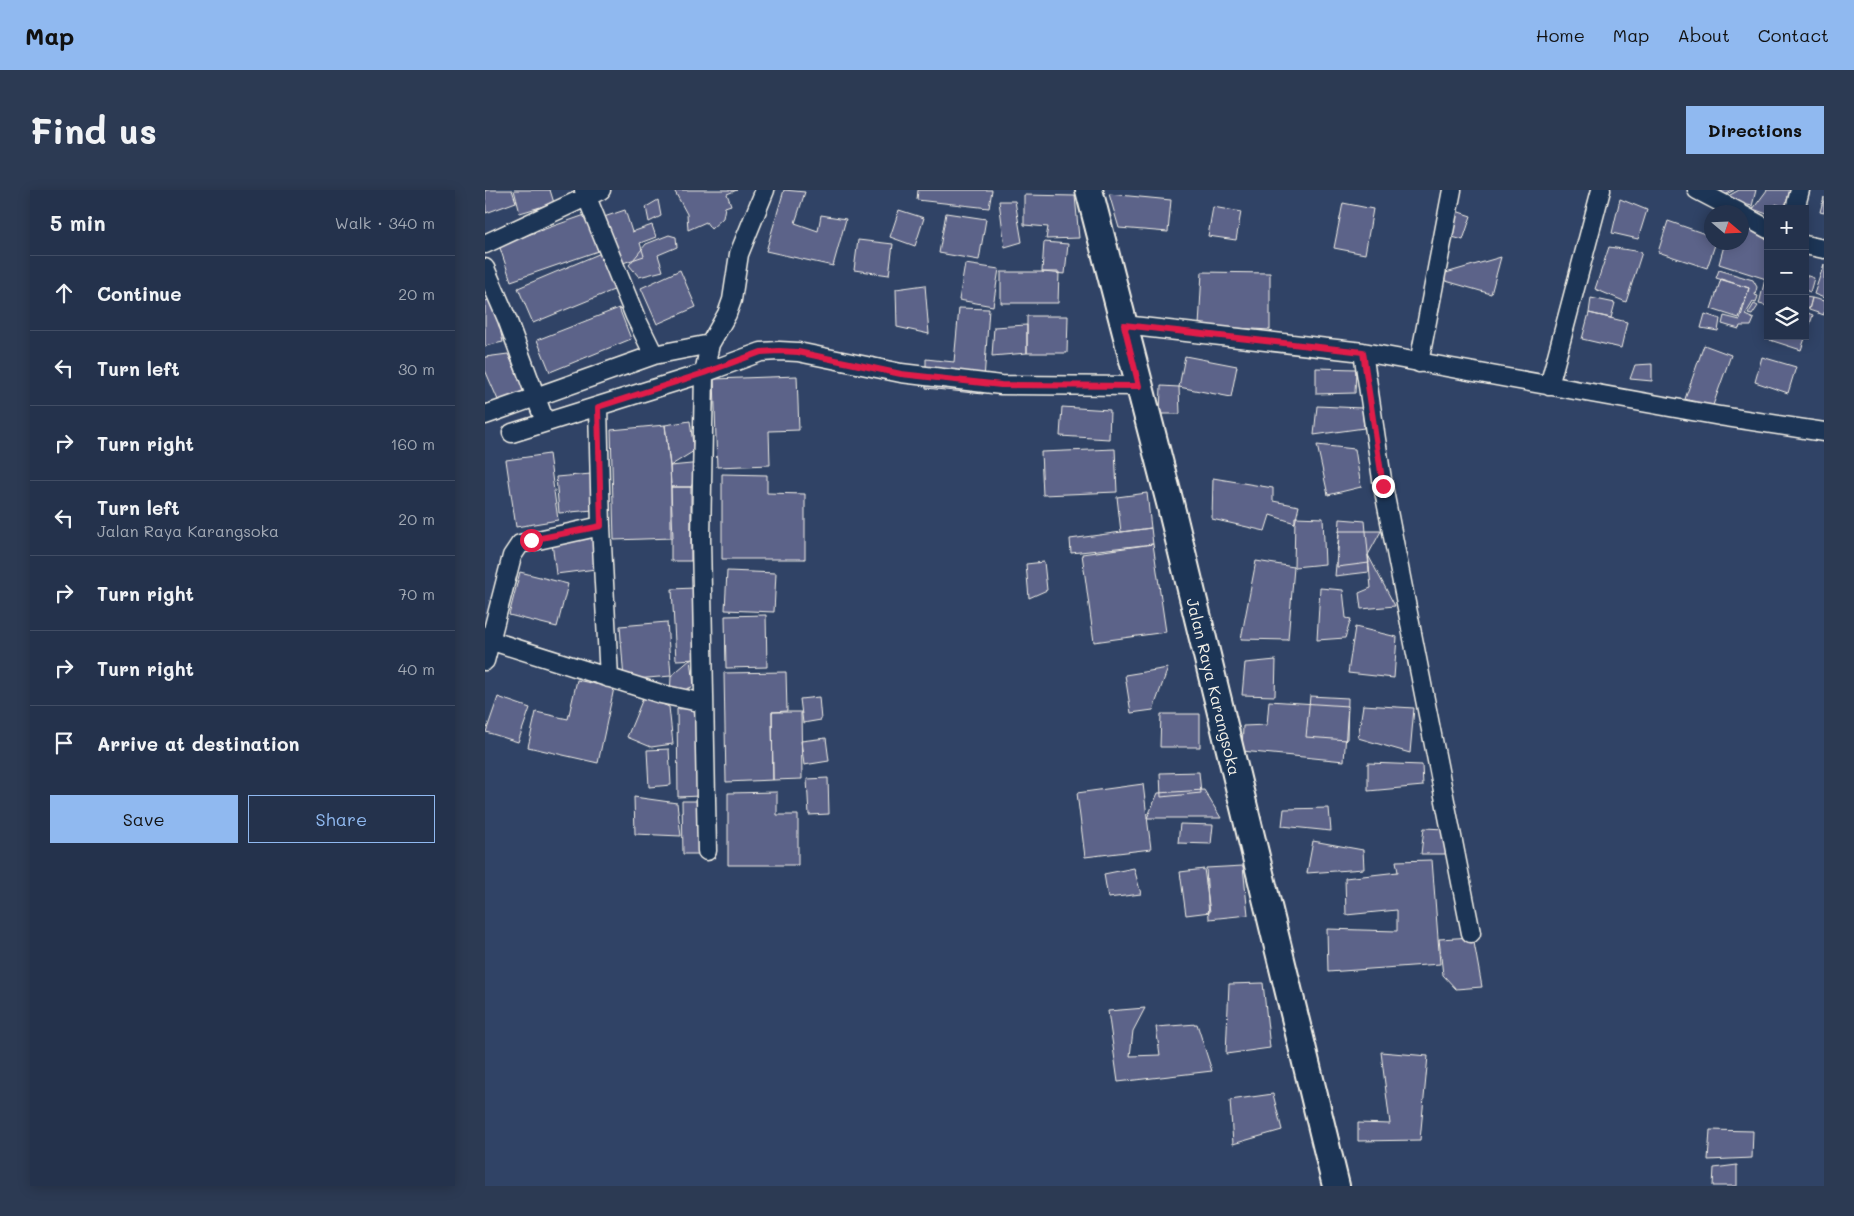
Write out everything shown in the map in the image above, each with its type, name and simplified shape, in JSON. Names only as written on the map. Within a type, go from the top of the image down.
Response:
[{"type":"main road","name":"Jalan Raya Karangsoka","points":[[1089,190],[1173,513],[1336,1186]]},
{"type":"street","points":[[707,851],[701,539],[704,373],[710,344],[727,314],[732,300],[739,254],[765,190]]},
{"type":"street","points":[[1419,363],[1452,190]]},
{"type":"street","points":[[1549,386],[1601,190]]},
{"type":"street","points":[[1697,190],[1725,205]]},
{"type":"street","points":[[1796,205],[1800,190]]},
{"type":"street","points":[[485,244],[590,192],[635,316],[654,355]]},
{"type":"street","points":[[1749,218],[1764,227]]},
{"type":"street","points":[[1809,246],[1824,249]]},
{"type":"street","points":[[485,268],[545,422]]},
{"type":"street","points":[[1124,325],[1363,352],[1549,386],[1824,432]]},
{"type":"street","points":[[485,415],[654,355],[710,344]]},
{"type":"street","points":[[512,433],[704,373],[761,352],[798,352],[901,374],[1001,385],[1139,386]]},
{"type":"street","points":[[1363,352],[1383,486],[1471,933]]},
{"type":"street","points":[[598,407],[601,526],[609,678]]},
{"type":"street","points":[[485,661],[512,556],[520,544],[601,526]]},
{"type":"street","points":[[489,640],[661,694],[704,704]]},
{"type":"building","points":[[485,190],[512,190],[516,202],[486,213]]},
{"type":"building","points":[[514,190],[550,190],[554,203],[520,213]]},
{"type":"building","points":[[674,190],[737,190],[727,194],[731,205],[725,207],[723,218],[711,229],[706,222],[688,230],[687,214]]},
{"type":"building","points":[[784,190],[805,192],[795,223],[818,231],[821,215],[846,219],[833,266],[766,251]]},
{"type":"building","points":[[918,190],[992,190],[989,208],[917,200]]},
{"type":"building","points":[[1722,190],[1734,190],[1720,198]]},
{"type":"building","points":[[1739,190],[1756,190],[1752,206],[1723,199]]},
{"type":"building","points":[[1767,190],[1790,190],[1786,205],[1764,205],[1764,213],[1753,209]]},
{"type":"building","points":[[1109,194],[1171,200],[1168,232],[1119,228]]},
{"type":"building","points":[[1024,195],[1075,196],[1079,238],[1046,239],[1048,227],[1024,225]]},
{"type":"building","points":[[1824,197],[1824,213],[1820,212]]},
{"type":"building","points":[[1620,199],[1647,210],[1638,239],[1612,233]]},
{"type":"building","points":[[658,200],[661,216],[649,222],[646,207]]},
{"type":"building","points":[[999,201],[1015,201],[1022,242],[1005,247]]},
{"type":"building","points":[[1343,203],[1373,209],[1365,254],[1334,248]]},
{"type":"building","points":[[1213,207],[1241,212],[1236,240],[1208,236]]},
{"type":"building","points":[[625,210],[632,232],[652,225],[656,237],[640,243],[644,256],[620,264],[604,217]]},
{"type":"building","points":[[899,210],[924,218],[915,246],[890,237]]},
{"type":"building","points":[[1453,210],[1471,216],[1463,240],[1445,235]]},
{"type":"building","points":[[946,213],[986,219],[979,260],[939,253]]},
{"type":"building","points":[[585,215],[598,251],[511,281],[499,245]]},
{"type":"building","points":[[1668,221],[1704,234],[1704,250],[1713,250],[1707,268],[1658,252]]},
{"type":"building","points":[[1749,227],[1764,232],[1764,278],[1719,264],[1723,250],[1749,250]]},
{"type":"building","points":[[669,235],[676,237],[677,247],[658,255],[663,271],[639,277],[629,265],[646,244]]},
{"type":"building","points":[[858,240],[893,244],[889,275],[854,270]]},
{"type":"building","points":[[1044,242],[1068,244],[1065,274],[1042,272]]},
{"type":"building","points":[[1609,247],[1642,252],[1626,302],[1595,289]]},
{"type":"building","points":[[601,253],[616,289],[533,323],[518,288]]},
{"type":"building","points":[[1501,257],[1491,294],[1432,277]]},
{"type":"building","points":[[965,264],[999,269],[993,306],[959,300]]},
{"type":"building","points":[[1824,264],[1824,298],[1814,294]]},
{"type":"building","points":[[680,270],[696,307],[657,324],[641,288]]},
{"type":"building","points":[[1719,270],[1753,280],[1757,287],[1755,295],[1758,296],[1756,303],[1753,302],[1745,315],[1754,319],[1751,326],[1740,326],[1739,329],[1722,324],[1724,316],[1740,320],[1749,288],[1716,278]]},
{"type":"building","points":[[1001,272],[1059,272],[1058,303],[1001,303]]},
{"type":"building","points":[[1202,272],[1270,273],[1270,330],[1199,326]]},
{"type":"building","points":[[1809,276],[1814,278],[1809,292]]},
{"type":"building","points":[[1721,279],[1749,288],[1739,318],[1711,309]]},
{"type":"building","points":[[1764,283],[1764,305],[1759,304]]},
{"type":"building","points":[[925,285],[929,334],[897,327],[896,289]]},
{"type":"building","points":[[1591,298],[1615,303],[1611,318],[1589,313]]},
{"type":"building","points":[[1809,298],[1812,298],[1809,309]]},
{"type":"building","points":[[1812,298],[1824,301],[1824,315],[1809,310]]},
{"type":"building","points":[[493,299],[503,342],[485,346],[485,301]]},
{"type":"building","points":[[1754,304],[1758,306],[1752,315],[1748,314]]},
{"type":"building","points":[[619,308],[631,339],[550,372],[537,340]]},
{"type":"building","points":[[959,308],[989,309],[983,394],[926,388],[926,359],[954,362]]},
{"type":"building","points":[[1589,313],[1627,322],[1621,348],[1582,339]]},
{"type":"building","points":[[1705,314],[1720,319],[1718,331],[1701,328]]},
{"type":"building","points":[[1809,314],[1813,315],[1809,327]]},
{"type":"building","points":[[1027,316],[1068,316],[1067,353],[1027,353]]},
{"type":"building","points":[[1027,325],[1027,353],[992,356],[994,327]]},
{"type":"building","points":[[1770,340],[1804,340],[1801,350]]},
{"type":"building","points":[[1704,345],[1731,355],[1712,408],[1685,399]]},
{"type":"building","points":[[508,354],[526,394],[498,400],[485,370],[485,357]]},
{"type":"building","points":[[1185,356],[1237,366],[1231,397],[1179,387]]},
{"type":"building","points":[[1762,357],[1796,367],[1788,393],[1755,382]]},
{"type":"building","points":[[1652,364],[1652,381],[1630,379],[1635,365]]},
{"type":"building","points":[[1316,368],[1356,369],[1355,393],[1316,394]]},
{"type":"building","points":[[797,376],[799,430],[769,431],[770,465],[717,467],[714,379]]},
{"type":"building","points":[[1161,386],[1179,387],[1180,414],[1160,414]]},
{"type":"building","points":[[1317,406],[1362,408],[1364,428],[1314,435]]},
{"type":"building","points":[[1062,407],[1110,410],[1109,439],[1060,436]]},
{"type":"building","points":[[690,421],[694,451],[670,466],[665,425]]},
{"type":"building","points":[[665,425],[670,466],[673,538],[614,540],[611,430]]},
{"type":"building","points":[[1317,445],[1355,449],[1361,487],[1328,495]]},
{"type":"building","points":[[1115,449],[1117,492],[1043,495],[1041,452]]},
{"type":"building","points":[[549,454],[558,520],[516,527],[506,460]]},
{"type":"building","points":[[702,463],[691,487],[671,487],[670,466]]},
{"type":"building","points":[[591,474],[593,510],[559,513],[556,477]]},
{"type":"building","points":[[722,474],[767,475],[767,493],[805,494],[805,559],[722,559]]},
{"type":"building","points":[[1213,478],[1273,488],[1273,501],[1299,506],[1295,523],[1270,515],[1265,531],[1212,519]]},
{"type":"building","points":[[671,487],[691,487],[691,561],[671,561]]},
{"type":"building","points":[[1147,493],[1151,528],[1121,532],[1117,497]]},
{"type":"building","points":[[1295,517],[1323,518],[1325,564],[1294,567]]},
{"type":"building","points":[[1340,519],[1365,521],[1369,563],[1337,567]]},
{"type":"building","points":[[1151,528],[1153,544],[1071,553],[1070,539]]},
{"type":"building","points":[[1339,531],[1381,531],[1368,555],[1369,572],[1335,576]]},
{"type":"building","points":[[593,538],[596,569],[556,574],[552,543]]},
{"type":"building","points":[[1153,544],[1166,632],[1094,642],[1082,554]]},
{"type":"building","points":[[1368,555],[1395,606],[1361,609],[1359,593],[1371,588]]},
{"type":"building","points":[[1256,561],[1294,567],[1288,640],[1241,639]]},
{"type":"building","points":[[1044,562],[1047,590],[1029,598],[1026,564]]},
{"type":"building","points":[[727,571],[776,573],[774,612],[725,610]]},
{"type":"building","points":[[520,572],[568,584],[557,627],[509,615]]},
{"type":"building","points":[[694,588],[698,659],[676,660],[672,589]]},
{"type":"building","points":[[1320,588],[1343,590],[1346,618],[1351,619],[1345,638],[1317,640]]},
{"type":"building","points":[[766,615],[767,667],[726,668],[725,616]]},
{"type":"building","points":[[667,622],[671,676],[624,680],[620,626]]},
{"type":"building","points":[[1355,627],[1397,637],[1394,678],[1348,673]]},
{"type":"building","points":[[691,659],[694,686],[670,696],[671,676]]},
{"type":"building","points":[[1276,660],[1275,696],[1242,695],[1245,663]]},
{"type":"building","points":[[1168,668],[1153,710],[1131,713],[1125,675]]},
{"type":"building","points":[[786,672],[787,711],[772,712],[773,780],[726,782],[724,673]]},
{"type":"building","points":[[577,680],[614,688],[598,763],[528,747],[536,712],[568,719]]},
{"type":"building","points":[[644,696],[669,707],[673,744],[651,747],[627,737]]},
{"type":"building","points":[[1310,696],[1348,698],[1347,740],[1306,737]]},
{"type":"building","points":[[498,697],[530,708],[518,742],[486,732]]},
{"type":"building","points":[[819,697],[821,720],[803,723],[800,699]]},
{"type":"building","points":[[1269,701],[1348,706],[1344,761],[1242,751],[1243,726],[1267,725]]},
{"type":"building","points":[[1363,705],[1414,708],[1410,753],[1358,738]]},
{"type":"building","points":[[698,708],[700,796],[678,797],[677,709]]},
{"type":"building","points":[[772,712],[801,712],[802,779],[773,780]]},
{"type":"building","points":[[1161,714],[1200,714],[1200,747],[1160,747]]},
{"type":"building","points":[[826,738],[829,761],[804,765],[801,741]]},
{"type":"building","points":[[669,749],[671,785],[649,787],[647,750]]},
{"type":"building","points":[[1368,763],[1422,765],[1423,786],[1368,791]]},
{"type":"building","points":[[1199,772],[1201,793],[1161,797],[1160,773]]},
{"type":"building","points":[[828,778],[829,814],[809,815],[807,779]]},
{"type":"building","points":[[1143,784],[1151,849],[1085,857],[1077,793]]},
{"type":"building","points":[[1204,790],[1221,818],[1147,818],[1158,793]]},
{"type":"building","points":[[777,792],[777,815],[798,815],[798,865],[728,865],[728,793]]},
{"type":"building","points":[[634,797],[677,803],[681,836],[635,834]]},
{"type":"building","points":[[682,801],[701,801],[701,854],[683,854]]},
{"type":"building","points":[[1329,808],[1331,831],[1282,826],[1284,809]]},
{"type":"building","points":[[1180,824],[1213,825],[1211,844],[1178,843]]},
{"type":"building","points":[[1424,828],[1445,829],[1449,854],[1421,854]]},
{"type":"building","points":[[1313,841],[1363,850],[1364,869],[1307,873]]},
{"type":"building","points":[[1432,860],[1440,964],[1328,972],[1327,929],[1397,931],[1397,910],[1346,915],[1345,878],[1398,872],[1396,861]]},
{"type":"building","points":[[1243,866],[1248,915],[1209,919],[1206,868]]},
{"type":"building","points":[[1134,868],[1141,894],[1108,898],[1104,874]]},
{"type":"building","points":[[1204,869],[1210,912],[1186,915],[1180,872]]},
{"type":"building","points":[[1473,937],[1482,987],[1456,989],[1443,975],[1439,939]]},
{"type":"building","points":[[1263,983],[1270,1048],[1226,1054],[1229,984]]},
{"type":"building","points":[[1145,1008],[1133,1031],[1130,1056],[1160,1055],[1156,1027],[1197,1024],[1212,1071],[1118,1082],[1108,1011]]},
{"type":"building","points":[[1381,1052],[1428,1056],[1420,1140],[1358,1141],[1358,1123],[1390,1124]]},
{"type":"building","points":[[1273,1094],[1282,1130],[1233,1144],[1230,1100]]},
{"type":"building","points":[[1710,1130],[1753,1131],[1752,1158],[1708,1160]]},
{"type":"building","points":[[1737,1165],[1737,1186],[1713,1186],[1714,1168]]},
{"type":"route","points":[[531,540],[601,526],[598,407],[704,373],[761,352],[779,351],[798,352],[901,374],[949,380],[1001,385],[1139,386],[1124,325],[1363,352],[1383,486]]}]
